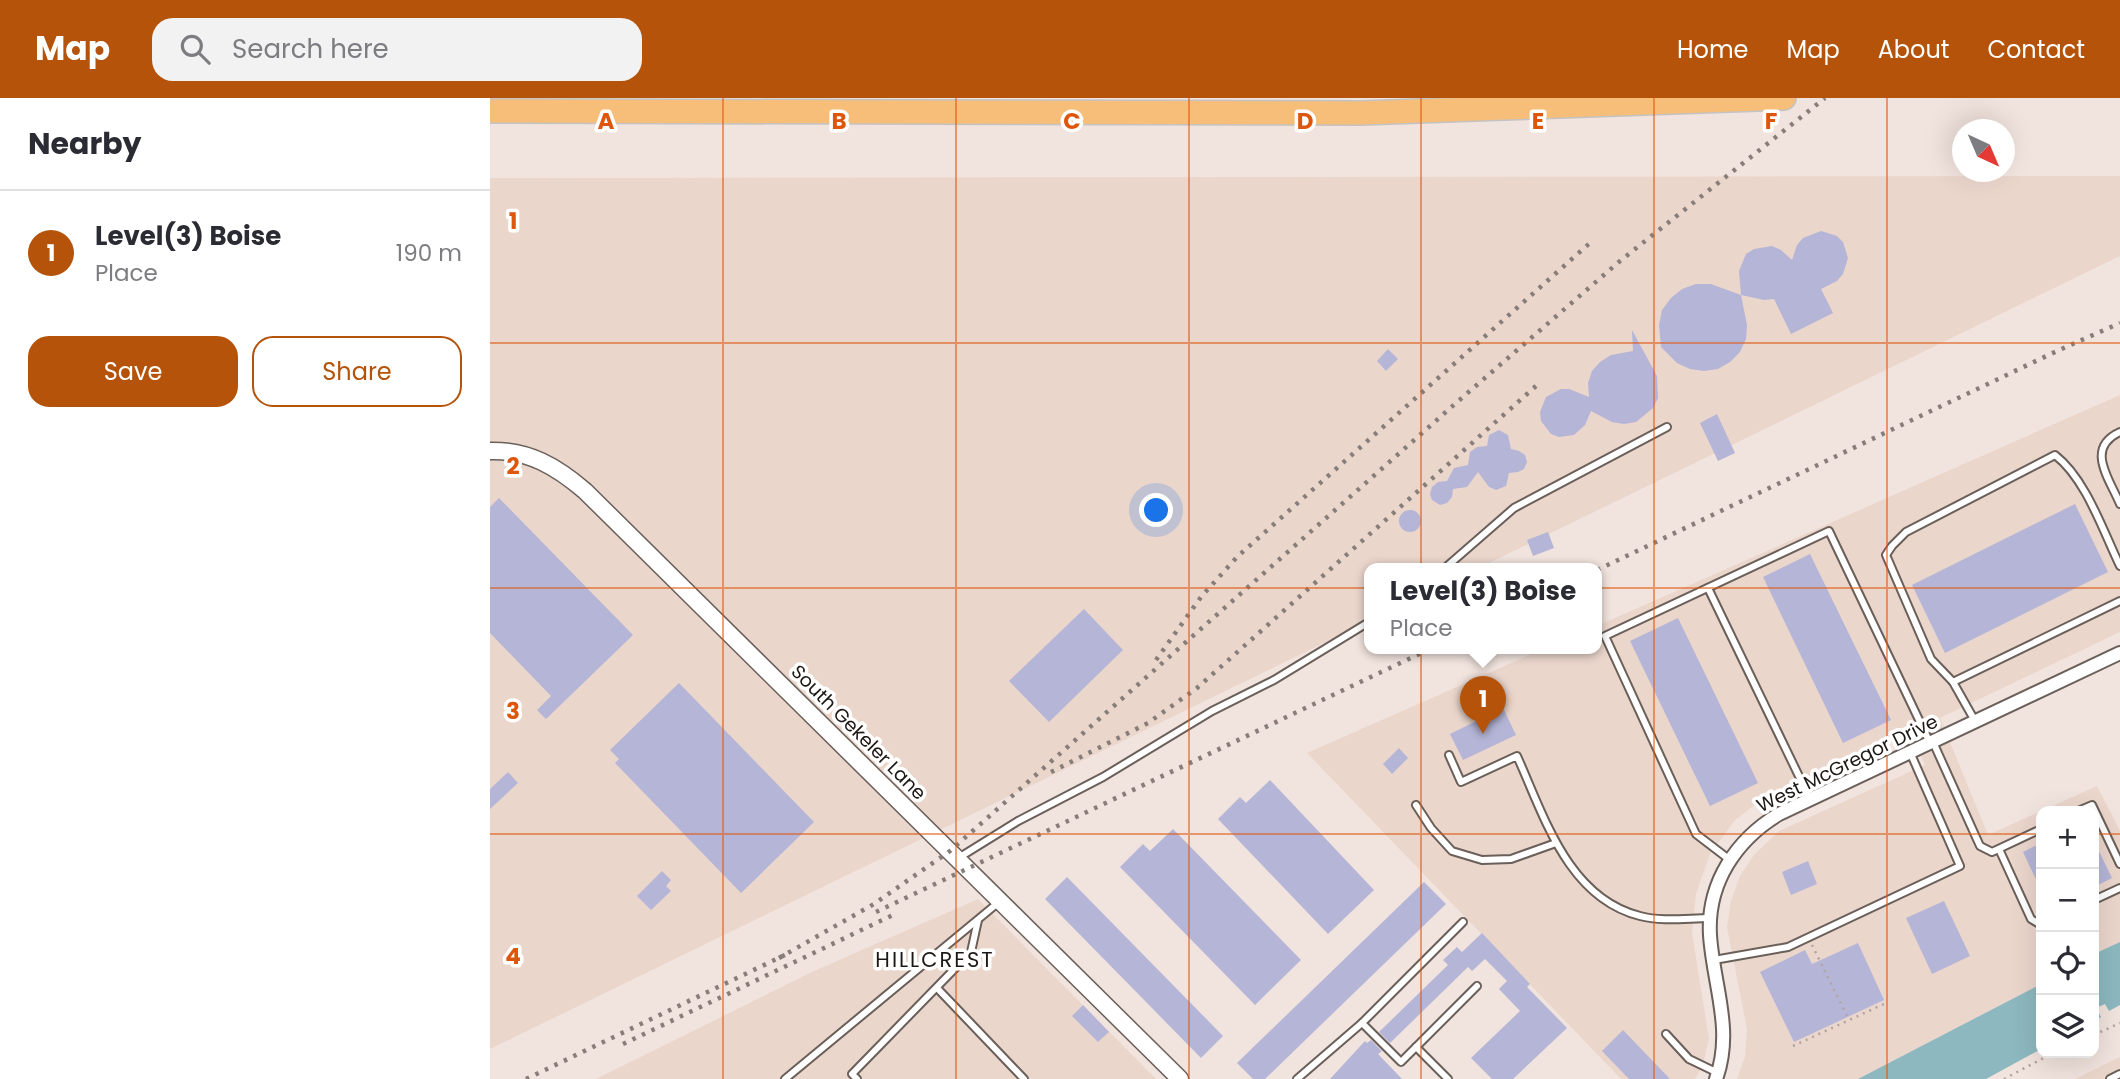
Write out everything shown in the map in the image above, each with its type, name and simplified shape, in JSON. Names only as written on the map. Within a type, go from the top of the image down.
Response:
[{"type":"highway","points":[[490,111],[1361,113],[1784,98]]},
{"type":"street","name":"South Gekeler Lane","points":[[490,451],[508,450],[536,457],[564,473],[585,491],[1180,1079]]},
{"type":"street","name":"West McGregor Drive","points":[[1717,1076],[1724,1046],[1724,1026],[1710,918],[1717,886],[1730,860],[1748,836],[1763,824],[1810,800],[2120,653]]},
{"type":"lane","points":[[1451,563],[1514,508],[1667,427]]},
{"type":"lane","points":[[2120,432],[2107,438],[2101,448],[2101,460],[2120,504]]},
{"type":"lane","points":[[1975,722],[1953,682],[1931,659],[1886,555],[1892,545],[1906,531],[2055,456],[2067,465],[2077,479],[2120,566]]},
{"type":"lane","points":[[1730,860],[1696,834],[1605,636],[1829,531],[1980,846],[1992,852],[2036,831]]},
{"type":"lane","points":[[1707,588],[1810,800]]},
{"type":"lane","points":[[1953,682],[2120,601]]},
{"type":"lane","points":[[958,858],[1018,821],[1103,777],[1212,711],[1273,680],[1364,625]]},
{"type":"lane","points":[[1714,960],[1788,947],[1960,866],[1910,752]]},
{"type":"lane","points":[[1449,755],[1461,782],[1517,756],[1556,843],[1579,878],[1600,896],[1641,916],[1665,919],[1710,918]]},
{"type":"lane","points":[[1416,806],[1452,851],[1482,860],[1511,859],[1556,843]]},
{"type":"lane","points":[[2099,820],[2120,864]]},
{"type":"lane","points":[[1999,849],[2031,919],[2036,922]]},
{"type":"lane","points":[[2099,898],[2120,888]]},
{"type":"lane","points":[[785,1079],[1000,901]]},
{"type":"lane","points":[[857,1079],[852,1074],[971,952],[978,920]]},
{"type":"lane","points":[[1297,1079],[1362,1023],[1463,922]]},
{"type":"lane","points":[[1362,1023],[1401,1062],[1477,986]]},
{"type":"lane","points":[[937,988],[1024,1079]]},
{"type":"lane","points":[[1667,1034],[1689,1059],[1717,1076]]},
{"type":"lane","points":[[1416,1046],[1448,1079]]},
{"type":"lane","points":[[2110,1079],[2120,1074]]},
{"type":"path","points":[[1812,945],[1849,1020]]},
{"type":"path","points":[[1793,1045],[1886,1003]]},
{"type":"path","points":[[2099,1033],[2120,1023]]},
{"type":"path","points":[[2004,1079],[2044,1058]]},
{"type":"shaded area","points":[[1952,176],[1952,182],[2015,182],[2015,176],[2120,176],[2120,256],[1489,563],[1364,563],[1364,623],[490,1049],[490,178]]},
{"type":"shaded area","points":[[2120,395],[2120,632],[1940,718],[1988,835],[2036,813],[2036,987],[1858,1079],[1737,1079],[1745,1057],[1747,1029],[1727,927],[1731,901],[1740,876],[1754,855],[1779,831],[1925,765],[1909,730],[1760,801],[1735,820],[1710,854],[1696,894],[1692,933],[1709,1039],[1702,1067],[1695,1079],[1621,1079],[1307,753],[1531,654],[1602,654],[1602,624]]},
{"type":"shaded area","points":[[2097,786],[2120,831],[2120,942],[2099,952],[2099,806],[2052,806]]},
{"type":"shaded area","points":[[978,899],[1156,1079],[596,1079],[812,972]]},
{"type":"shaded area","points":[[2120,1057],[2120,1079],[2075,1079]]},
{"type":"water","points":[[2120,942],[2120,1005],[2109,1011],[2105,1004],[2099,1007],[2099,952]]},
{"type":"water","points":[[2036,987],[2036,1052],[1986,1079],[1858,1079]]},
{"type":"building","points":[[1821,231],[1837,236],[1843,242],[1848,258],[1843,274],[1837,281],[1821,289],[1833,313],[1791,334],[1774,299],[1764,300],[1741,295],[1739,271],[1746,254],[1754,249],[1772,246],[1792,260],[1797,245],[1803,238]]},
{"type":"building","points":[[1696,284],[1711,284],[1741,295],[1747,325],[1746,339],[1740,352],[1730,362],[1718,369],[1690,369],[1677,363],[1661,347],[1659,325],[1662,310],[1682,289]]},
{"type":"building","points":[[1632,330],[1657,376],[1658,398],[1653,408],[1636,422],[1624,424],[1612,422],[1591,411],[1585,425],[1574,435],[1559,437],[1551,434],[1541,421],[1540,412],[1546,397],[1561,389],[1569,389],[1589,397],[1588,383],[1592,371],[1600,362],[1611,355],[1633,351]]},
{"type":"building","points":[[1388,349],[1398,359],[1386,371],[1377,361]]},
{"type":"building","points":[[1717,414],[1735,453],[1718,461],[1700,423]]},
{"type":"building","points":[[1499,430],[1508,435],[1511,449],[1525,455],[1527,462],[1524,469],[1509,473],[1506,486],[1496,490],[1489,487],[1478,472],[1467,487],[1453,489],[1452,497],[1447,503],[1440,505],[1432,500],[1432,487],[1438,482],[1447,481],[1454,468],[1468,465],[1470,452],[1477,447],[1487,446],[1489,435]]},
{"type":"building","points":[[499,498],[633,635],[546,719],[537,710],[551,696],[490,633],[490,507]]},
{"type":"building","points":[[2075,504],[2108,572],[1945,653],[1912,585]]},
{"type":"building","points":[[1410,510],[1418,513],[1421,521],[1418,529],[1410,532],[1402,529],[1399,521],[1402,513]]},
{"type":"building","points":[[1548,532],[1554,548],[1533,556],[1527,540]]},
{"type":"building","points":[[1810,554],[1891,720],[1843,743],[1763,577]]},
{"type":"building","points":[[1084,609],[1123,650],[1049,722],[1009,681]]},
{"type":"building","points":[[1678,618],[1758,783],[1710,806],[1630,641]]},
{"type":"building","points":[[679,683],[814,822],[741,893],[615,763],[619,759],[610,750]]},
{"type":"building","points":[[1503,708],[1516,735],[1463,760],[1450,734]]},
{"type":"building","points":[[1399,748],[1408,758],[1392,774],[1383,764]]},
{"type":"building","points":[[508,772],[518,783],[490,809],[490,789]]},
{"type":"building","points":[[1270,780],[1374,890],[1328,934],[1218,819],[1240,797],[1246,803]]},
{"type":"building","points":[[1173,829],[1301,960],[1255,1005],[1120,867],[1143,844],[1150,851]]},
{"type":"building","points":[[2036,846],[2036,879],[2023,852]]},
{"type":"building","points":[[2099,851],[2112,878],[2099,884]]},
{"type":"building","points":[[1808,861],[1817,884],[1791,895],[1782,872]]},
{"type":"building","points":[[662,871],[671,880],[666,886],[671,891],[651,910],[637,896]]},
{"type":"building","points":[[1067,877],[1223,1036],[1201,1058],[1045,899]]},
{"type":"building","points":[[1424,882],[1446,904],[1265,1079],[1253,1079],[1237,1063]]},
{"type":"building","points":[[1944,901],[1970,956],[1932,974],[1906,918]]},
{"type":"building","points":[[1482,933],[1530,984],[1527,987],[1567,1028],[1513,1079],[1492,1079],[1471,1058],[1520,1011],[1499,989],[1507,981],[1485,959],[1472,971],[1468,967],[1390,1043],[1379,1032],[1448,965],[1443,960],[1457,947],[1462,952]]},
{"type":"building","points":[[1858,943],[1884,1000],[1794,1042],[1760,972],[1805,950],[1812,964]]},
{"type":"building","points":[[1083,1005],[1109,1032],[1098,1042],[1072,1016]]},
{"type":"building","points":[[1623,1030],[1670,1079],[1629,1079],[1602,1051]]},
{"type":"building","points":[[1371,1040],[1382,1051],[1378,1054],[1402,1079],[1330,1079],[1365,1041],[1367,1043]]},
{"type":"railway","points":[[779,958],[874,904],[950,851],[1620,261],[1825,98]]},
{"type":"railway","points":[[1156,660],[1201,597],[1237,557],[1591,242]]},
{"type":"railway","points":[[1602,568],[2120,323]]},
{"type":"railway","points":[[1051,772],[1148,723],[1197,688],[1536,386]]},
{"type":"railway","points":[[876,912],[1419,654]]},
{"type":"railway","points":[[623,1044],[895,914]]},
{"type":"railway","points":[[526,1079],[787,954]]},
{"type":"place","name":"Level(3) Boise","points":[[1483,734]]},
{"type":"district","name":"HILLCREST","points":[[935,960]]}]
